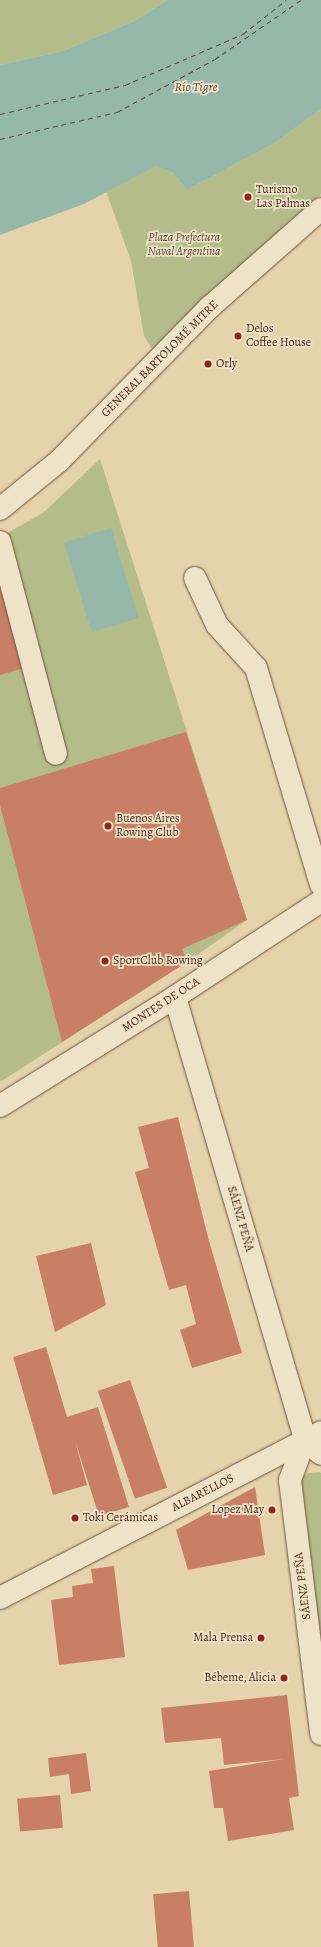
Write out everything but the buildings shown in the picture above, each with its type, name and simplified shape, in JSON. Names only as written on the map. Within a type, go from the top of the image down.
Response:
[{"type":"street","name":"GENERAL BARTOLOMÉ MITRE","points":[[0,509],[59,461],[210,307],[321,209]]},
{"type":"street","points":[[0,542],[56,754]]},
{"type":"street","points":[[195,578],[217,625],[256,668],[321,884]]},
{"type":"street","name":"MONTES DE OCA","points":[[0,1106],[175,997],[321,901]]},
{"type":"street","name":"SÁENZ PEÑA","points":[[175,997],[313,1436],[290,1480],[321,1734]]},
{"type":"street","points":[[313,1436],[321,1454]]},
{"type":"street","name":"ALBARELLOS","points":[[0,1598],[313,1436]]},
{"type":"green space","points":[[0,0],[168,0],[134,21],[63,51],[0,65]]},
{"type":"green space","name":"Plaza Prefectura Naval Argentina","points":[[321,109],[321,194],[152,349],[144,336],[131,261],[106,191],[156,166],[173,173],[187,190],[273,144]]},
{"type":"green space","name":"Buenos Aires Rowing Club","points":[[100,459],[247,920],[187,962],[0,1082],[0,537],[43,513]]},
{"type":"green space","points":[[308,1473],[321,1473],[321,1668],[298,1485],[302,1477]]},
{"type":"water","name":"Río Tigre","points":[[168,0],[321,0],[321,109],[273,144],[187,190],[173,173],[156,166],[84,204],[0,235],[0,65],[63,51],[134,21]]},
{"type":"water","points":[[111,528],[138,618],[92,632],[64,542]]},
{"type":"ferry route","points":[[0,114],[125,85],[243,34],[286,0]]},
{"type":"ferry route","points":[[0,139],[117,112],[215,59],[301,0]]},
{"type":"place","name":"Turismo Las Palmas","points":[[248,197]]},
{"type":"place","name":"Delos Coffee House","points":[[238,336]]},
{"type":"place","name":"Orly","points":[[208,364]]},
{"type":"place","name":"Buenos Aires Rowing Club","points":[[108,826]]},
{"type":"place","name":"SportClub Rowing","points":[[105,961]]},
{"type":"place","name":"Lopez May","points":[[272,1510]]},
{"type":"place","name":"Toki Cerámicas","points":[[75,1518]]},
{"type":"place","name":"Mala Prensa","points":[[261,1638]]},
{"type":"place","name":"Bébeme, Alicia","points":[[284,1678]]}]
